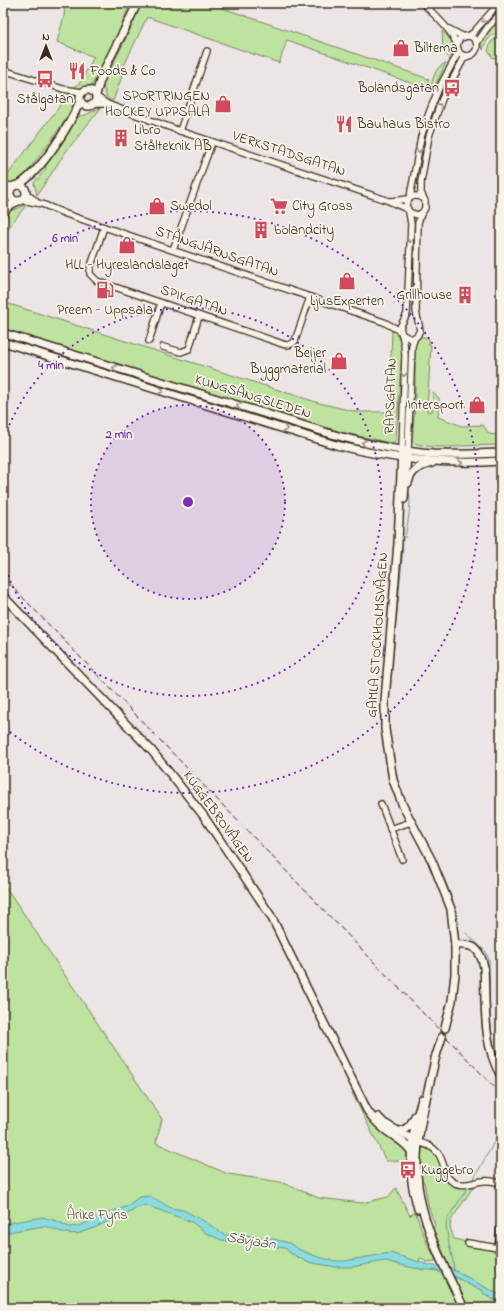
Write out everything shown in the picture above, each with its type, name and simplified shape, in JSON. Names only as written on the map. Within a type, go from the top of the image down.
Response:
[{"type":"main road","points":[[3,210],[13,189],[25,180],[39,165],[70,122],[79,112],[93,101],[103,74],[137,3]]},
{"type":"main road","points":[[70,122],[81,97],[103,74]]},
{"type":"main road","points":[[89,89],[93,91],[93,101]]},
{"type":"main road","points":[[81,97],[82,103],[93,101]]},
{"type":"main road","points":[[3,213],[9,206],[23,196],[39,165]]},
{"type":"main road","points":[[13,189],[23,187],[23,196]]},
{"type":"main road","points":[[13,189],[13,199],[23,196]]},
{"type":"main road","name":"KUNGSÄNGSLEDEN","points":[[3,333],[357,441],[405,451],[448,455],[501,453]]},
{"type":"main road","name":"KUNGSÄNGSLEDEN","points":[[3,342],[336,445],[404,459],[437,462],[501,461]]},
{"type":"main road","name":"RAPSGATAN","points":[[404,459],[405,451]]},
{"type":"main road","name":"GAMLA STOCKHOLMSVÄGEN","points":[[400,517],[405,495],[404,459]]},
{"type":"main road","name":"GAMLA STOCKHOLMSVÄGEN","points":[[404,459],[385,700],[385,728],[393,780],[403,806],[432,861],[451,909],[455,945],[455,974],[452,1001],[445,1028]]},
{"type":"main road","points":[[405,495],[410,476],[413,472],[420,467],[437,462]]},
{"type":"main road","name":"KUGGEBROVÄGEN","points":[[3,596],[152,751],[203,815],[271,916],[358,1092],[377,1116],[410,1148],[412,1152]]},
{"type":"main road","points":[[455,945],[470,945],[476,949],[482,957],[484,967],[487,1031],[490,1050],[501,1076]]},
{"type":"main road","points":[[396,1134],[410,1126],[419,1109],[442,1037]]},
{"type":"main road","points":[[436,1055],[416,1142],[412,1152],[412,1182],[418,1210],[431,1243],[464,1308]]},
{"type":"main road","points":[[419,1109],[416,1142],[417,1174],[423,1208],[443,1264]]},
{"type":"main road","name":"KUGGEBROVÄGEN","points":[[396,1134],[410,1138],[416,1142]]},
{"type":"street","points":[[423,3],[444,25],[464,55],[468,56]]},
{"type":"street","points":[[499,3],[473,33],[460,39],[456,57],[439,88],[421,137],[409,198],[406,205],[411,224],[408,314],[403,322],[401,333],[407,338],[415,337],[420,330],[416,311],[418,223],[421,214],[426,208],[420,188],[429,136],[442,99],[464,58],[475,52],[477,43],[484,32],[501,13]]},
{"type":"street","points":[[444,25],[475,40],[477,43]]},
{"type":"street","points":[[180,131],[207,51]]},
{"type":"street","points":[[3,70],[63,89],[81,97]]},
{"type":"street","name":"VERKSTADSGATAN","points":[[93,101],[107,104],[180,131],[389,201],[408,210]]},
{"type":"street","points":[[173,250],[212,142]]},
{"type":"street","points":[[3,185],[13,189]]},
{"type":"street","points":[[3,188],[13,189]]},
{"type":"street","name":"STÅNGJÄRNSGATAN","points":[[23,196],[104,227],[384,322],[401,333]]},
{"type":"street","points":[[409,198],[419,196],[423,198]]},
{"type":"street","name":"VERKSTADSGATAN","points":[[389,201],[409,198]]},
{"type":"street","points":[[408,210],[415,215],[421,214]]},
{"type":"street","name":"SPIKGATAN","points":[[104,227],[90,269],[90,274],[97,281],[199,316],[282,344],[290,344],[293,343],[297,337],[310,297]]},
{"type":"street","points":[[149,341],[161,303]]},
{"type":"street","points":[[163,347],[181,352],[189,349],[199,316]]},
{"type":"street","points":[[403,322],[413,319],[419,323]]},
{"type":"street","name":"STÅNGJÄRNSGATAN","points":[[384,322],[403,322]]},
{"type":"street","name":"RAPSGATAN","points":[[401,333],[405,355],[405,451]]},
{"type":"street","name":"RAPSGATAN","points":[[405,451],[412,346],[415,337]]},
{"type":"street","points":[[381,804],[402,859]]},
{"type":"street","points":[[390,829],[411,822]]},
{"type":"street","points":[[416,1142],[432,1147],[438,1153],[447,1176],[456,1184],[482,1181],[501,1183]]},
{"type":"street","points":[[468,1243],[499,1249],[501,1219]]},
{"type":"green space","points":[[65,3],[130,3],[118,34],[92,85],[78,91],[75,107],[21,181],[8,186],[5,201],[3,203],[3,181],[74,87],[79,84],[94,57],[57,42],[64,16]]},
{"type":"green space","points":[[141,3],[208,3],[429,79],[425,88],[287,40],[279,63],[147,17],[120,74],[122,76],[113,101],[107,98],[102,84],[128,34]]},
{"type":"green space","points":[[501,17],[501,31],[489,38],[483,50],[480,42]]},
{"type":"green space","points":[[442,31],[453,44],[453,51],[450,60],[443,48]]},
{"type":"green space","points":[[501,35],[501,57],[493,58],[488,51],[491,42]]},
{"type":"green space","points":[[446,63],[433,90],[431,91],[430,89],[435,73],[439,67]]},
{"type":"green space","points":[[101,108],[67,150],[37,195],[34,183],[46,169],[46,162],[79,116]]},
{"type":"green space","points":[[27,204],[3,235],[3,220],[9,209],[14,210]]},
{"type":"green space","points":[[3,302],[319,403],[357,412],[389,412],[392,330],[394,330],[401,342],[402,351],[396,440],[392,443],[341,432],[3,329]]},
{"type":"green space","points":[[420,337],[426,337],[429,339],[429,344],[431,345],[427,411],[432,412],[433,392],[439,398],[438,417],[462,426],[483,425],[489,434],[497,435],[501,431],[501,445],[440,447],[412,442],[415,404],[415,343]]},
{"type":"green space","name":"Årike Fyris","points":[[3,883],[162,1119],[156,1143],[228,1174],[280,1182],[319,1198],[362,1203],[388,1197],[396,1188],[410,1216],[415,1211],[424,1236],[436,1261],[426,1262],[421,1258],[419,1259],[421,1269],[434,1270],[442,1274],[453,1293],[460,1291],[454,1277],[482,1290],[485,1295],[496,1301],[492,1308],[3,1308]]},
{"type":"green space","points":[[354,1092],[370,1119],[403,1146],[407,1152],[407,1159],[404,1166],[399,1161],[386,1161],[352,1093]]},
{"type":"green space","points":[[425,1144],[432,1147],[451,1181],[476,1183],[451,1220],[450,1227],[454,1239],[463,1241],[467,1247],[470,1245],[499,1251],[497,1270],[501,1274],[501,1296],[449,1266],[433,1228],[435,1225],[428,1205],[424,1182],[421,1180],[420,1156]]},
{"type":"water","name":"Sävjaån","points":[[150,1196],[171,1208],[183,1210],[204,1221],[224,1235],[239,1234],[273,1239],[289,1243],[300,1250],[318,1257],[335,1261],[344,1261],[390,1253],[429,1265],[452,1269],[501,1296],[501,1303],[485,1295],[482,1290],[473,1287],[456,1277],[441,1273],[437,1270],[424,1270],[385,1261],[352,1267],[336,1267],[307,1262],[290,1253],[285,1248],[221,1240],[206,1233],[192,1222],[145,1205],[126,1215],[77,1234],[65,1233],[44,1226],[3,1233],[3,1224],[42,1217],[57,1221],[69,1227],[79,1226],[107,1213],[126,1207],[139,1197]]},
{"type":"waterway","points":[[405,538],[410,509],[409,492]]},
{"type":"waterway","points":[[388,706],[403,549]]},
{"type":"waterway","points":[[395,773],[404,798]]},
{"type":"waterway","points":[[406,803],[444,878],[459,925]]},
{"type":"waterway","points":[[466,933],[486,952],[489,960],[491,1029],[493,1043],[501,1068]]},
{"type":"waterway","points":[[473,1180],[497,1137],[501,1124]]},
{"type":"waterway","points":[[454,1271],[446,1225],[448,1218],[469,1186]]},
{"type":"railway","points":[[3,577],[501,1094]]},
{"type":"place","name":"Biltema","points":[[401,48]]},
{"type":"place","name":"Foods & Co","points":[[77,71]]},
{"type":"place","name":"Stålgatan","points":[[45,79]]},
{"type":"place","name":"Bolandsgatan","points":[[452,88]]},
{"type":"place","name":"SPORTRINGEN HOCKEY UPPSALA","points":[[223,104]]},
{"type":"place","name":"Bauhaus Bistro","points":[[344,124]]},
{"type":"place","name":"Libro Stålteknik AB","points":[[121,138]]},
{"type":"place","name":"Swedol","points":[[157,206]]},
{"type":"place","name":"City Gross","points":[[279,206]]},
{"type":"place","name":"bolandcity","points":[[261,230]]},
{"type":"place","name":"HLL - Hyreslandslaget","points":[[127,245]]},
{"type":"place","name":"LjusExperten","points":[[347,281]]},
{"type":"place","name":"Preem - Uppsala","points":[[105,290]]},
{"type":"place","name":"Grillhouse","points":[[465,295]]},
{"type":"place","name":"Beijer Byggmaterial","points":[[339,361]]},
{"type":"place","name":"Intersport","points":[[477,405]]},
{"type":"place","name":"Kuggebro","points":[[408,1170]]}]
